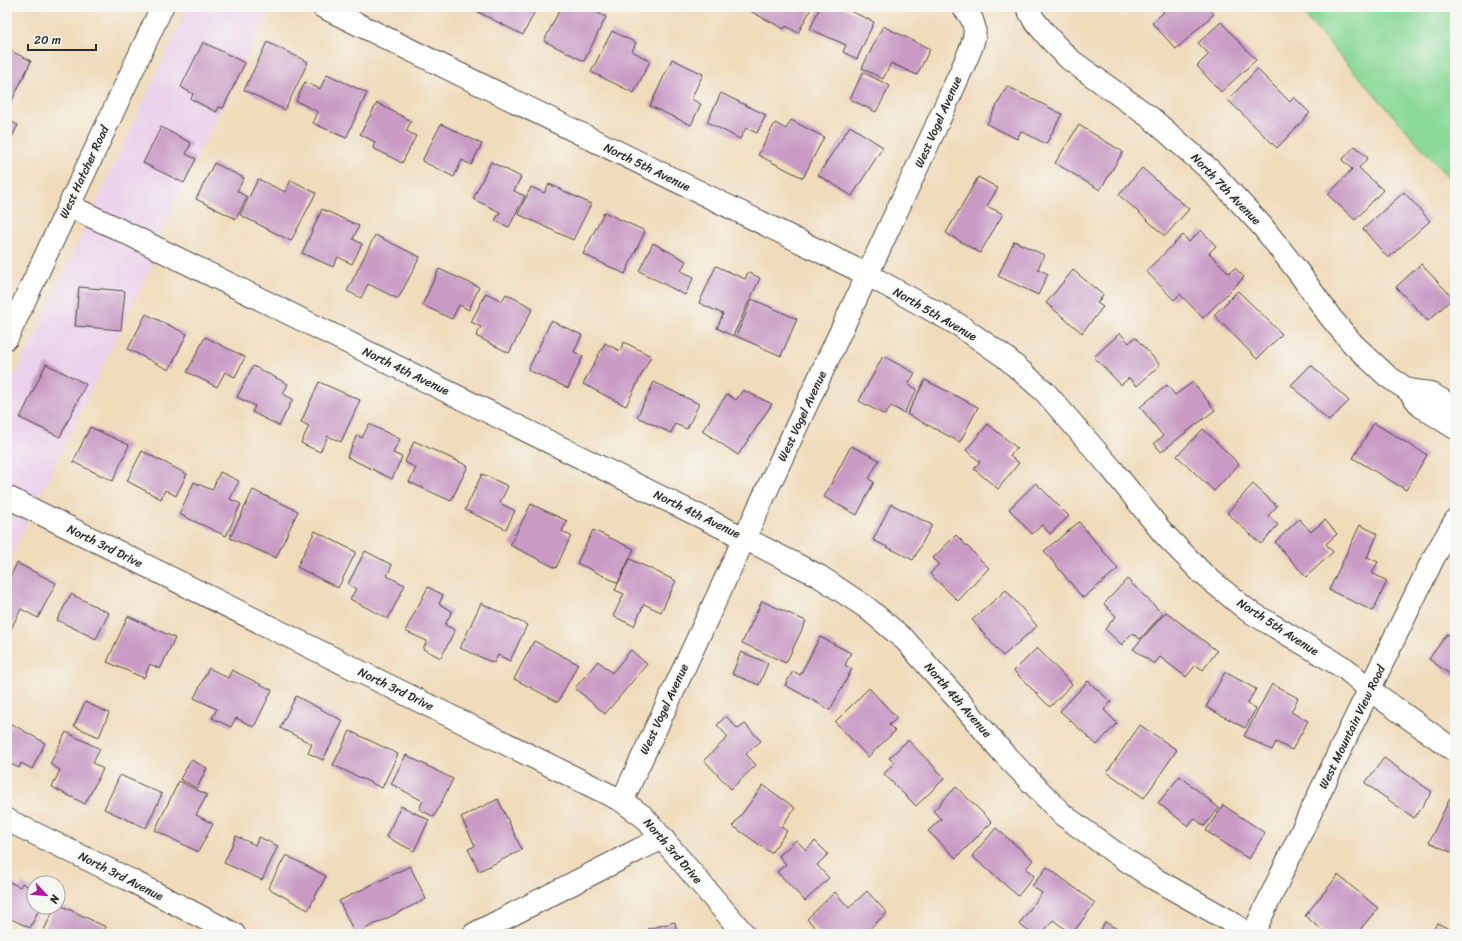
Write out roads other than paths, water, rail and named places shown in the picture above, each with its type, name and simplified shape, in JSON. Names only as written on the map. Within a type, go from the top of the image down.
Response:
[{"type":"street","name":"West Hatcher Road","points":[[7,338],[162,7]]},
{"type":"street","name":"North 5th Avenue","points":[[323,7],[868,275],[959,325],[1005,357],[1045,392],[1111,468],[1163,534],[1203,574],[1247,610],[1346,669],[1370,690],[1455,751]]},
{"type":"street","name":"West Vogel Avenue","points":[[622,801],[868,275],[966,60],[976,29],[968,12],[963,7]]},
{"type":"street","name":"North 7th Avenue","points":[[1027,7],[1034,20],[1048,38],[1069,58],[1151,118],[1210,170],[1262,226],[1331,318],[1353,344],[1387,376],[1408,390]]},
{"type":"street","name":"North 4th Avenue","points":[[69,206],[819,576],[867,608],[905,640],[1004,754],[1063,815],[1153,878],[1228,920],[1247,934]]},
{"type":"street","points":[[1408,390],[1430,392],[1455,408]]},
{"type":"street","points":[[1408,390],[1422,407],[1455,428]]},
{"type":"street","name":"North 3rd Drive","points":[[7,497],[622,801],[644,817],[744,934]]},
{"type":"street","name":"West Mountain View Road","points":[[1253,934],[1433,559],[1451,527]]},
{"type":"street","name":"North 3rd Avenue","points":[[7,820],[234,934]]},
{"type":"street","points":[[474,934],[663,838]]}]
